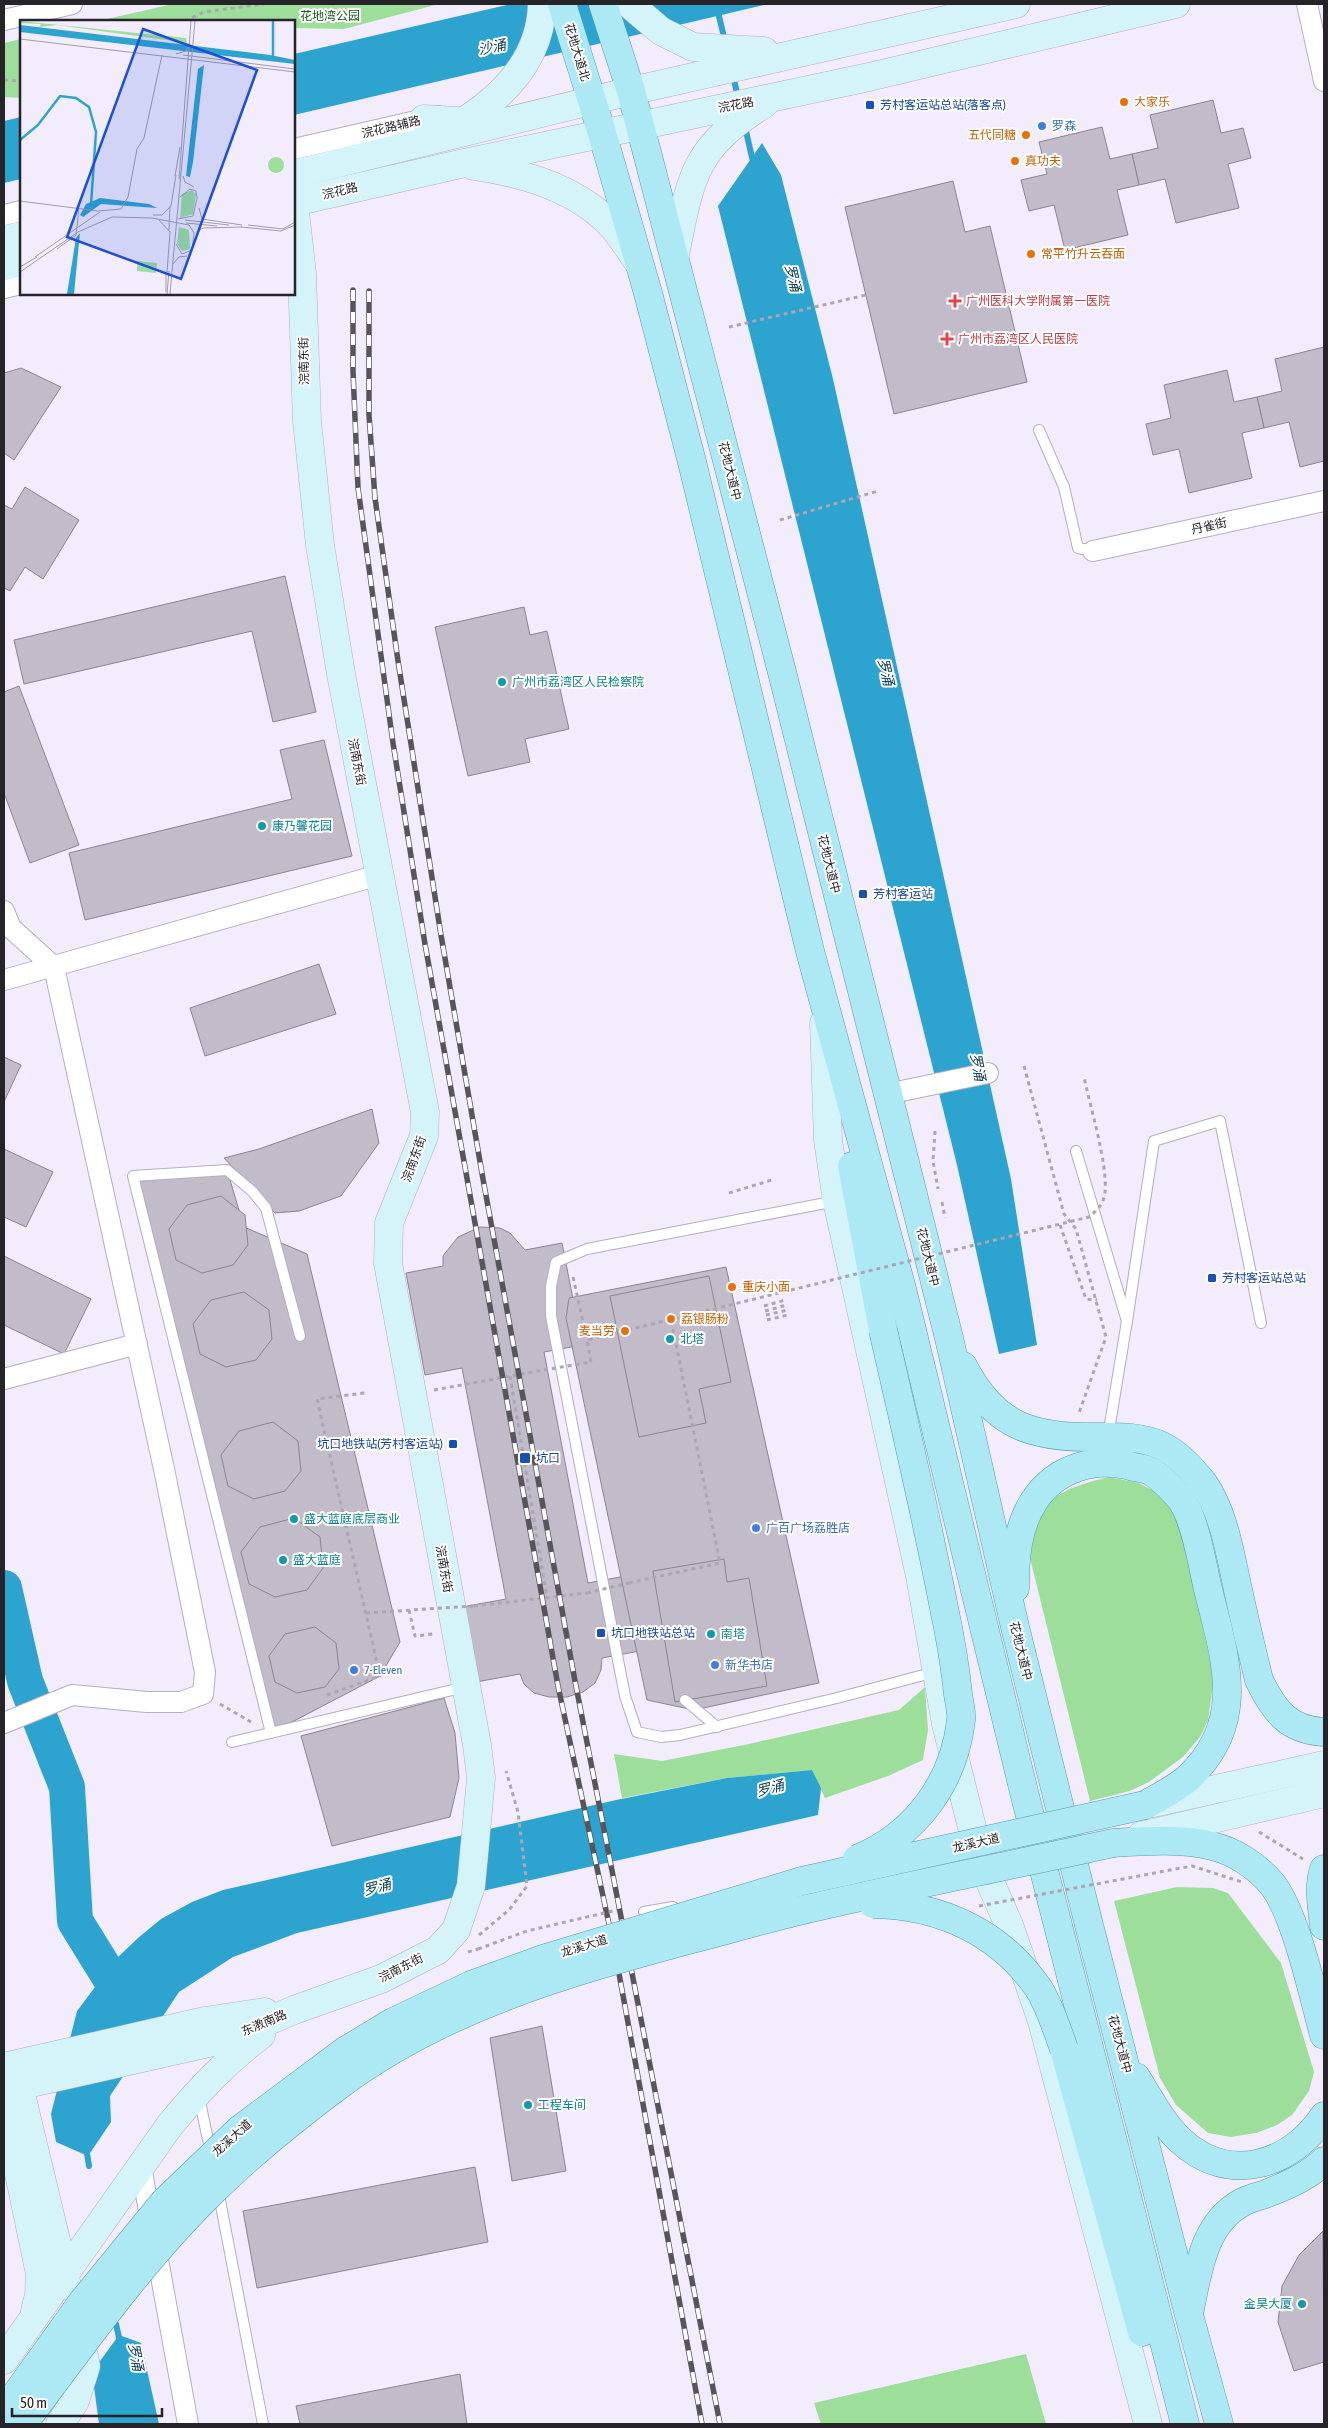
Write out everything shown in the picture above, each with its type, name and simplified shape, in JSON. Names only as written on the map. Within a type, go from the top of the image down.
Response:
[{"type":"main road","name":"花地大道北","points":[[562,4],[592,101]]},
{"type":"main road","points":[[603,4],[631,91]]},
{"type":"main road","name":"花地大道中","points":[[631,91],[675,254],[781,667],[949,1338],[1015,1627],[1189,2315],[1219,2424]]},
{"type":"main road","points":[[592,101],[639,263],[694,472],[810,951],[902,1289],[1033,1830],[1185,2424]]},
{"type":"main road","points":[[639,263],[675,254]]},
{"type":"main road","points":[[802,1881],[873,1852],[898,1837],[925,1809],[941,1783],[954,1754],[961,1718],[954,1656],[883,1330],[810,951]]},
{"type":"main road","points":[[949,1338],[974,1387],[987,1404],[1006,1420],[1037,1432],[1073,1426],[1151,1472],[1181,1499],[1194,1531],[1228,1674],[1227,1701],[1219,1738],[1207,1756],[1186,1779],[1145,1805]]},
{"type":"main road","points":[[1015,1627],[1015,1570],[1018,1540],[1034,1500],[1048,1483],[1064,1473],[1084,1465],[1101,1462],[1113,1449],[1131,1438],[1161,1445],[1187,1464],[1204,1485],[1214,1503],[1225,1535],[1259,1680],[1273,1706],[1292,1724],[1305,1730],[1324,1732]]},
{"type":"main road","name":"龙溪大道","points":[[4,2411],[83,2300],[164,2202],[239,2130],[345,2051],[393,2022],[471,1986],[534,1962],[802,1881],[1145,1805]]},
{"type":"main road","points":[[1113,1843],[1165,1841],[1211,1845],[1244,1860],[1272,1884],[1288,1913],[1324,2034]]},
{"type":"main road","name":"龙溪大道","points":[[23,2424],[92,2332],[177,2228],[222,2182],[287,2126],[340,2085],[395,2049],[461,2014],[530,1986],[590,1966],[809,1908],[1113,1843]]},
{"type":"main road","points":[[1315,1865],[1322,1875],[1321,1900],[1324,1926]]},
{"type":"main road","points":[[809,1908],[864,1904],[898,1904],[931,1910],[981,1932],[1001,1948],[1039,1989],[1064,2049],[1168,2424]]},
{"type":"main road","points":[[1123,2055],[1153,2104],[1180,2140],[1203,2155],[1226,2163],[1251,2166],[1274,2160],[1294,2149],[1312,2134],[1324,2116]]},
{"type":"main road","points":[[1189,2315],[1204,2250],[1213,2231],[1230,2211],[1242,2202],[1293,2183],[1324,2161]]},
{"type":"street","points":[[4,20],[72,4]]},
{"type":"street","points":[[430,129],[494,114],[533,49],[542,18],[542,4]]},
{"type":"street","points":[[630,4],[662,31],[693,46],[747,58]]},
{"type":"street","points":[[295,174],[430,129],[494,114],[592,101],[689,78],[747,58],[810,51],[1016,4]]},
{"type":"street","name":"浣花路","points":[[295,202],[602,133],[764,102],[1176,4]]},
{"type":"street","points":[[1307,4],[1324,81]]},
{"type":"street","points":[[675,254],[690,185],[699,163],[720,136],[764,102]]},
{"type":"street","name":"浣花路辅路","points":[[295,149],[430,129]]},
{"type":"street","points":[[460,164],[498,169],[539,179],[594,209],[612,227],[639,263]]},
{"type":"street","points":[[4,215],[20,211]]},
{"type":"street","name":"浣南东街","points":[[294,2010],[381,1979],[438,1950],[456,1930],[464,1912],[470,1886],[481,1778],[466,1686],[388,1263],[389,1223],[424,1136],[424,1112],[341,674],[315,510],[305,388],[302,274],[295,211]]},
{"type":"street","points":[[4,240],[20,236]]},
{"type":"street","points":[[4,266],[20,262]]},
{"type":"street","points":[[4,288],[20,284]]},
{"type":"street","name":"丹雀街","points":[[1093,550],[1324,501]]},
{"type":"street","points":[[4,980],[379,875]]},
{"type":"street","points":[[4,911],[11,928],[54,967],[137,1344],[204,1672],[203,1694],[181,1702],[147,1702],[72,1695],[7,1723]]},
{"type":"street","points":[[824,1024],[828,1140],[837,1201],[920,1576],[946,1724],[980,1859],[1009,1925],[1042,2021],[1148,2424]]},
{"type":"street","points":[[887,1094],[988,1073]]},
{"type":"street","points":[[4,1379],[137,1344]]},
{"type":"street","name":"龙溪大道","points":[[1145,1805],[1324,1765]]},
{"type":"street","name":"龙溪大道","points":[[1113,1843],[1324,1793]]},
{"type":"street","points":[[4,2360],[140,2168],[198,2091],[229,2059],[294,2010]]},
{"type":"street","name":"东漖南路","points":[[7,2081],[47,2080],[246,2014],[294,2010]]},
{"type":"street","name":"东漖南路","points":[[7,2081],[58,2054],[169,2041]]},
{"type":"street","points":[[7,2081],[64,2275],[86,2366],[75,2401],[61,2423]]},
{"type":"street","points":[[7,2081],[40,2274],[39,2295],[33,2318]]},
{"type":"street","points":[[140,2168],[188,2424]]},
{"type":"street","points":[[33,2318],[49,2332],[62,2359],[68,2390],[61,2423]]},
{"type":"lane","points":[[1038,430],[1064,487],[1078,548],[1093,550]]},
{"type":"lane","points":[[1113,1449],[1127,1321],[1154,1141],[1220,1121],[1261,1323]]},
{"type":"lane","points":[[1076,1151],[1127,1321]]},
{"type":"lane","points":[[271,1733],[133,1176],[227,1170],[252,1191],[266,1208],[300,1336]]},
{"type":"lane","points":[[837,1201],[587,1249],[556,1262],[551,1286],[550,1316],[625,1696],[637,1732],[661,1738],[717,1727],[937,1672]]},
{"type":"lane","points":[[232,1742],[466,1686]]},
{"type":"lane","points":[[685,1700],[717,1727]]},
{"type":"lane","points":[[916,1868],[980,1859]]},
{"type":"lane","points":[[644,1912],[898,1871]]},
{"type":"lane","points":[[198,2091],[263,2424]]},
{"type":"path","points":[[187,20],[204,12],[264,4]]},
{"type":"path","points":[[4,80],[20,81]]},
{"type":"path","points":[[730,327],[866,295]]},
{"type":"path","points":[[780,520],[878,491]]},
{"type":"path","points":[[1024,1066],[1064,1214],[1076,1229],[1106,1337],[1073,1426]]},
{"type":"path","points":[[587,1340],[1060,1225],[1089,1216],[1100,1209],[1106,1193],[1104,1171],[1084,1077]]},
{"type":"path","points":[[935,1131],[933,1161],[945,1222]]},
{"type":"path","points":[[729,1193],[772,1180]]},
{"type":"path","points":[[1060,1225],[1086,1299],[1097,1300]]},
{"type":"path","points":[[947,1241],[948,1251]]},
{"type":"path","points":[[431,1391],[591,1362],[573,1276]]},
{"type":"path","points":[[764,1306],[784,1300]]},
{"type":"path","points":[[765,1311],[787,1305]]},
{"type":"path","points":[[766,1316],[788,1310]]},
{"type":"path","points":[[767,1320],[788,1315]]},
{"type":"path","points":[[366,1613],[507,1603],[587,1593],[720,1563],[671,1319]]},
{"type":"path","points":[[510,1376],[547,1598]]},
{"type":"path","points":[[327,1695],[380,1676],[317,1399],[365,1393]]},
{"type":"path","points":[[410,1610],[415,1636],[456,1631]]},
{"type":"path","points":[[203,1694],[271,1733]]},
{"type":"path","points":[[518,1812],[527,1886]]},
{"type":"path","points":[[1258,1831],[1315,1865]]},
{"type":"path","points":[[969,1906],[1192,1866],[1242,1882]]},
{"type":"green space","name":"花地湾公园","points":[[173,4],[439,4],[344,29],[295,28],[295,20],[102,20]]},
{"type":"green space","points":[[20,39],[20,98],[4,97],[4,43]]},
{"type":"green space","points":[[1109,1477],[1139,1483],[1163,1496],[1179,1520],[1214,1678],[1208,1720],[1200,1737],[1183,1757],[1149,1782],[1130,1791],[1090,1801],[1029,1554],[1038,1520],[1053,1499],[1063,1492]]},
{"type":"green space","points":[[925,1687],[928,1730],[923,1760],[888,1776],[825,1798],[812,1770],[727,1778],[622,1798],[614,1754],[662,1761],[749,1744],[899,1710]]},
{"type":"green space","points":[[1177,1887],[1213,1888],[1228,1893],[1281,1963],[1314,2072],[1309,2091],[1292,2115],[1277,2125],[1256,2133],[1231,2137],[1208,2133],[1176,2105],[1160,2078],[1114,1901]]},
{"type":"green space","points":[[1026,2354],[1046,2424],[821,2424],[814,2403]]},
{"type":"water","name":"沙涌","points":[[511,4],[768,4],[295,115],[295,54]]},
{"type":"water","points":[[20,117],[20,179],[4,183],[4,121]]},
{"type":"water","points":[[762,143],[781,175],[833,379],[1011,1179],[1037,1345],[999,1354],[957,1165],[718,206]]},
{"type":"water","points":[[812,1770],[821,1788],[818,1815],[297,1933],[233,1957],[179,1992],[110,2096],[111,2122],[88,2156],[56,2142],[51,2114],[77,2011],[117,1958],[138,1938],[161,1919],[192,1902],[223,1890],[616,1800],[727,1778]]},
{"type":"water","points":[[119,2335],[141,2343],[159,2424],[99,2424],[92,2372]]},
{"type":"building","points":[[1213,100],[1221,133],[1243,128],[1251,158],[1228,164],[1239,208],[1176,223],[1165,179],[1139,185],[1132,154],[1158,148],[1150,115]]},
{"type":"building","points":[[1102,127],[1110,159],[1132,154],[1139,185],[1117,190],[1128,235],[1065,250],[1054,205],[1029,211],[1021,180],[1047,174],[1039,142]]},
{"type":"building","name":"广州市荔湾区人民医院","points":[[953,181],[965,232],[990,226],[1027,382],[894,414],[845,207]]},
{"type":"building","points":[[1324,347],[1324,461],[1300,467],[1289,422],[1264,428],[1257,397],[1282,391],[1275,359]]},
{"type":"building","points":[[21,368],[61,387],[14,460],[4,453],[4,373]]},
{"type":"building","points":[[1227,370],[1234,402],[1257,397],[1264,428],[1242,433],[1252,478],[1189,493],[1179,449],[1153,455],[1146,424],[1171,418],[1164,385]]},
{"type":"building","points":[[25,487],[79,520],[43,579],[25,567],[10,591],[4,588],[4,505],[12,509]]},
{"type":"building","points":[[285,576],[316,712],[273,722],[252,631],[24,684],[14,640]]},
{"type":"building","name":"广州市荔湾区人民检察院","points":[[524,607],[530,635],[547,631],[569,729],[525,739],[530,762],[468,776],[435,627]]},
{"type":"building","points":[[19,686],[79,845],[30,863],[4,793],[4,692]]},
{"type":"building","name":"康乃馨花园","points":[[324,740],[352,856],[85,920],[69,853],[292,799],[280,750]]},
{"type":"building","points":[[319,964],[336,1014],[205,1056],[190,1008]]},
{"type":"building","points":[[4,1057],[21,1065],[4,1102]]},
{"type":"building","points":[[372,1109],[379,1143],[341,1196],[299,1211],[275,1213],[224,1158],[259,1149]]},
{"type":"building","points":[[4,1149],[53,1172],[26,1227],[4,1217]]},
{"type":"building","name":"盛大蓝庭底层商业","points":[[227,1170],[244,1227],[307,1254],[400,1642],[380,1676],[271,1733],[133,1176]]},
{"type":"building","points":[[221,1196],[245,1215],[248,1245],[233,1265],[202,1273],[176,1260],[169,1229],[187,1205]]},
{"type":"building","name":"坑口","points":[[480,1227],[500,1228],[510,1233],[525,1250],[562,1243],[582,1345],[544,1352],[588,1583],[631,1575],[645,1650],[602,1658],[601,1670],[595,1683],[583,1692],[567,1697],[549,1697],[534,1693],[524,1684],[520,1674],[476,1682],[462,1607],[506,1599],[462,1368],[425,1375],[406,1273],[443,1266],[443,1256],[458,1237]]},
{"type":"building","points":[[4,1256],[91,1299],[64,1354],[4,1325]]},
{"type":"building","points":[[726,1267],[819,1683],[694,1710],[647,1700],[566,1318],[569,1298]]},
{"type":"building","name":"北塔","points":[[709,1276],[731,1382],[699,1389],[706,1423],[639,1437],[610,1296]]},
{"type":"building","points":[[244,1292],[269,1310],[272,1339],[256,1360],[226,1367],[200,1354],[193,1324],[211,1300]]},
{"type":"building","points":[[273,1422],[298,1441],[301,1471],[285,1491],[254,1499],[228,1486],[221,1455],[239,1431]]},
{"type":"building","name":"盛大蓝庭","points":[[294,1518],[320,1537],[323,1568],[307,1590],[275,1597],[249,1584],[241,1552],[260,1527]]},
{"type":"building","name":"南塔","points":[[724,1559],[727,1582],[749,1578],[767,1686],[675,1702],[653,1571]]},
{"type":"building","points":[[315,1627],[336,1643],[339,1669],[325,1687],[297,1693],[275,1682],[269,1656],[285,1634]]},
{"type":"building","points":[[444,1698],[455,1733],[459,1778],[450,1817],[332,1846],[301,1736]]},
{"type":"building","name":"工程车间","points":[[542,2026],[566,2171],[512,2181],[490,2038]]},
{"type":"building","points":[[475,2167],[488,2242],[257,2288],[243,2211]]},
{"type":"building","name":"金昊大厦","points":[[1323,2231],[1324,2362],[1294,2371],[1278,2322],[1282,2286],[1299,2255]]},
{"type":"building","points":[[460,2374],[467,2424],[300,2424],[296,2406]]},
{"type":"waterway","name":"罗涌","points":[[716,4],[725,41]]},
{"type":"waterway","name":"罗涌","points":[[733,76],[738,97]]},
{"type":"waterway","name":"罗涌","points":[[745,127],[754,166]]},
{"type":"waterway","points":[[4,1588],[25,1681],[67,1787],[75,1921],[125,2002]]},
{"type":"waterway","name":"罗涌","points":[[86,2147],[89,2166]]},
{"type":"waterway","name":"罗涌","points":[[116,2324],[120,2342]]},
{"type":"railway","points":[[353,290],[353,371],[358,488],[393,743],[425,944],[558,1686],[615,1952],[702,2424]]},
{"type":"railway","points":[[369,291],[369,415],[375,498],[398,661],[441,935],[483,1179],[575,1681],[720,2424]]},
{"type":"place","name":"大家乐","points":[[1124,102]]},
{"type":"place","name":"芳村客运站总站(落客点)","points":[[870,105]]},
{"type":"place","name":"罗森","points":[[1042,126]]},
{"type":"place","name":"五代同糖","points":[[1026,135]]},
{"type":"place","name":"真功夫","points":[[1015,161]]},
{"type":"place","name":"常平竹升云吞面","points":[[1031,254]]},
{"type":"place","name":"广州医科大学附属第一医院","points":[[955,301]]},
{"type":"place","name":"广州市荔湾区人民医院","points":[[947,339]]},
{"type":"place","name":"广州市荔湾区人民检察院","points":[[502,682]]},
{"type":"place","name":"康乃馨花园","points":[[262,826]]},
{"type":"place","name":"芳村客运站","points":[[863,894]]},
{"type":"place","name":"芳村客运站总站","points":[[1212,1278]]},
{"type":"place","name":"重庆小面","points":[[732,1287]]},
{"type":"place","name":"荔银肠粉","points":[[671,1319]]},
{"type":"place","name":"麦当劳","points":[[625,1331]]},
{"type":"place","name":"北塔","points":[[670,1339]]},
{"type":"place","name":"坑口地铁站(芳村客运站)","points":[[453,1444]]},
{"type":"place","name":"坑口","points":[[525,1458]]},
{"type":"place","name":"盛大蓝庭底层商业","points":[[294,1519]]},
{"type":"place","name":"广百广场荔胜店","points":[[756,1528]]},
{"type":"place","name":"盛大蓝庭","points":[[283,1560]]},
{"type":"place","name":"坑口地铁站总站","points":[[601,1633]]},
{"type":"place","name":"南塔","points":[[711,1634]]},
{"type":"place","name":"新华书店","points":[[715,1665]]},
{"type":"place","name":"7-Eleven","points":[[354,1670]]},
{"type":"place","name":"工程车间","points":[[528,2105]]},
{"type":"place","name":"金昊大厦","points":[[1302,2304]]}]
